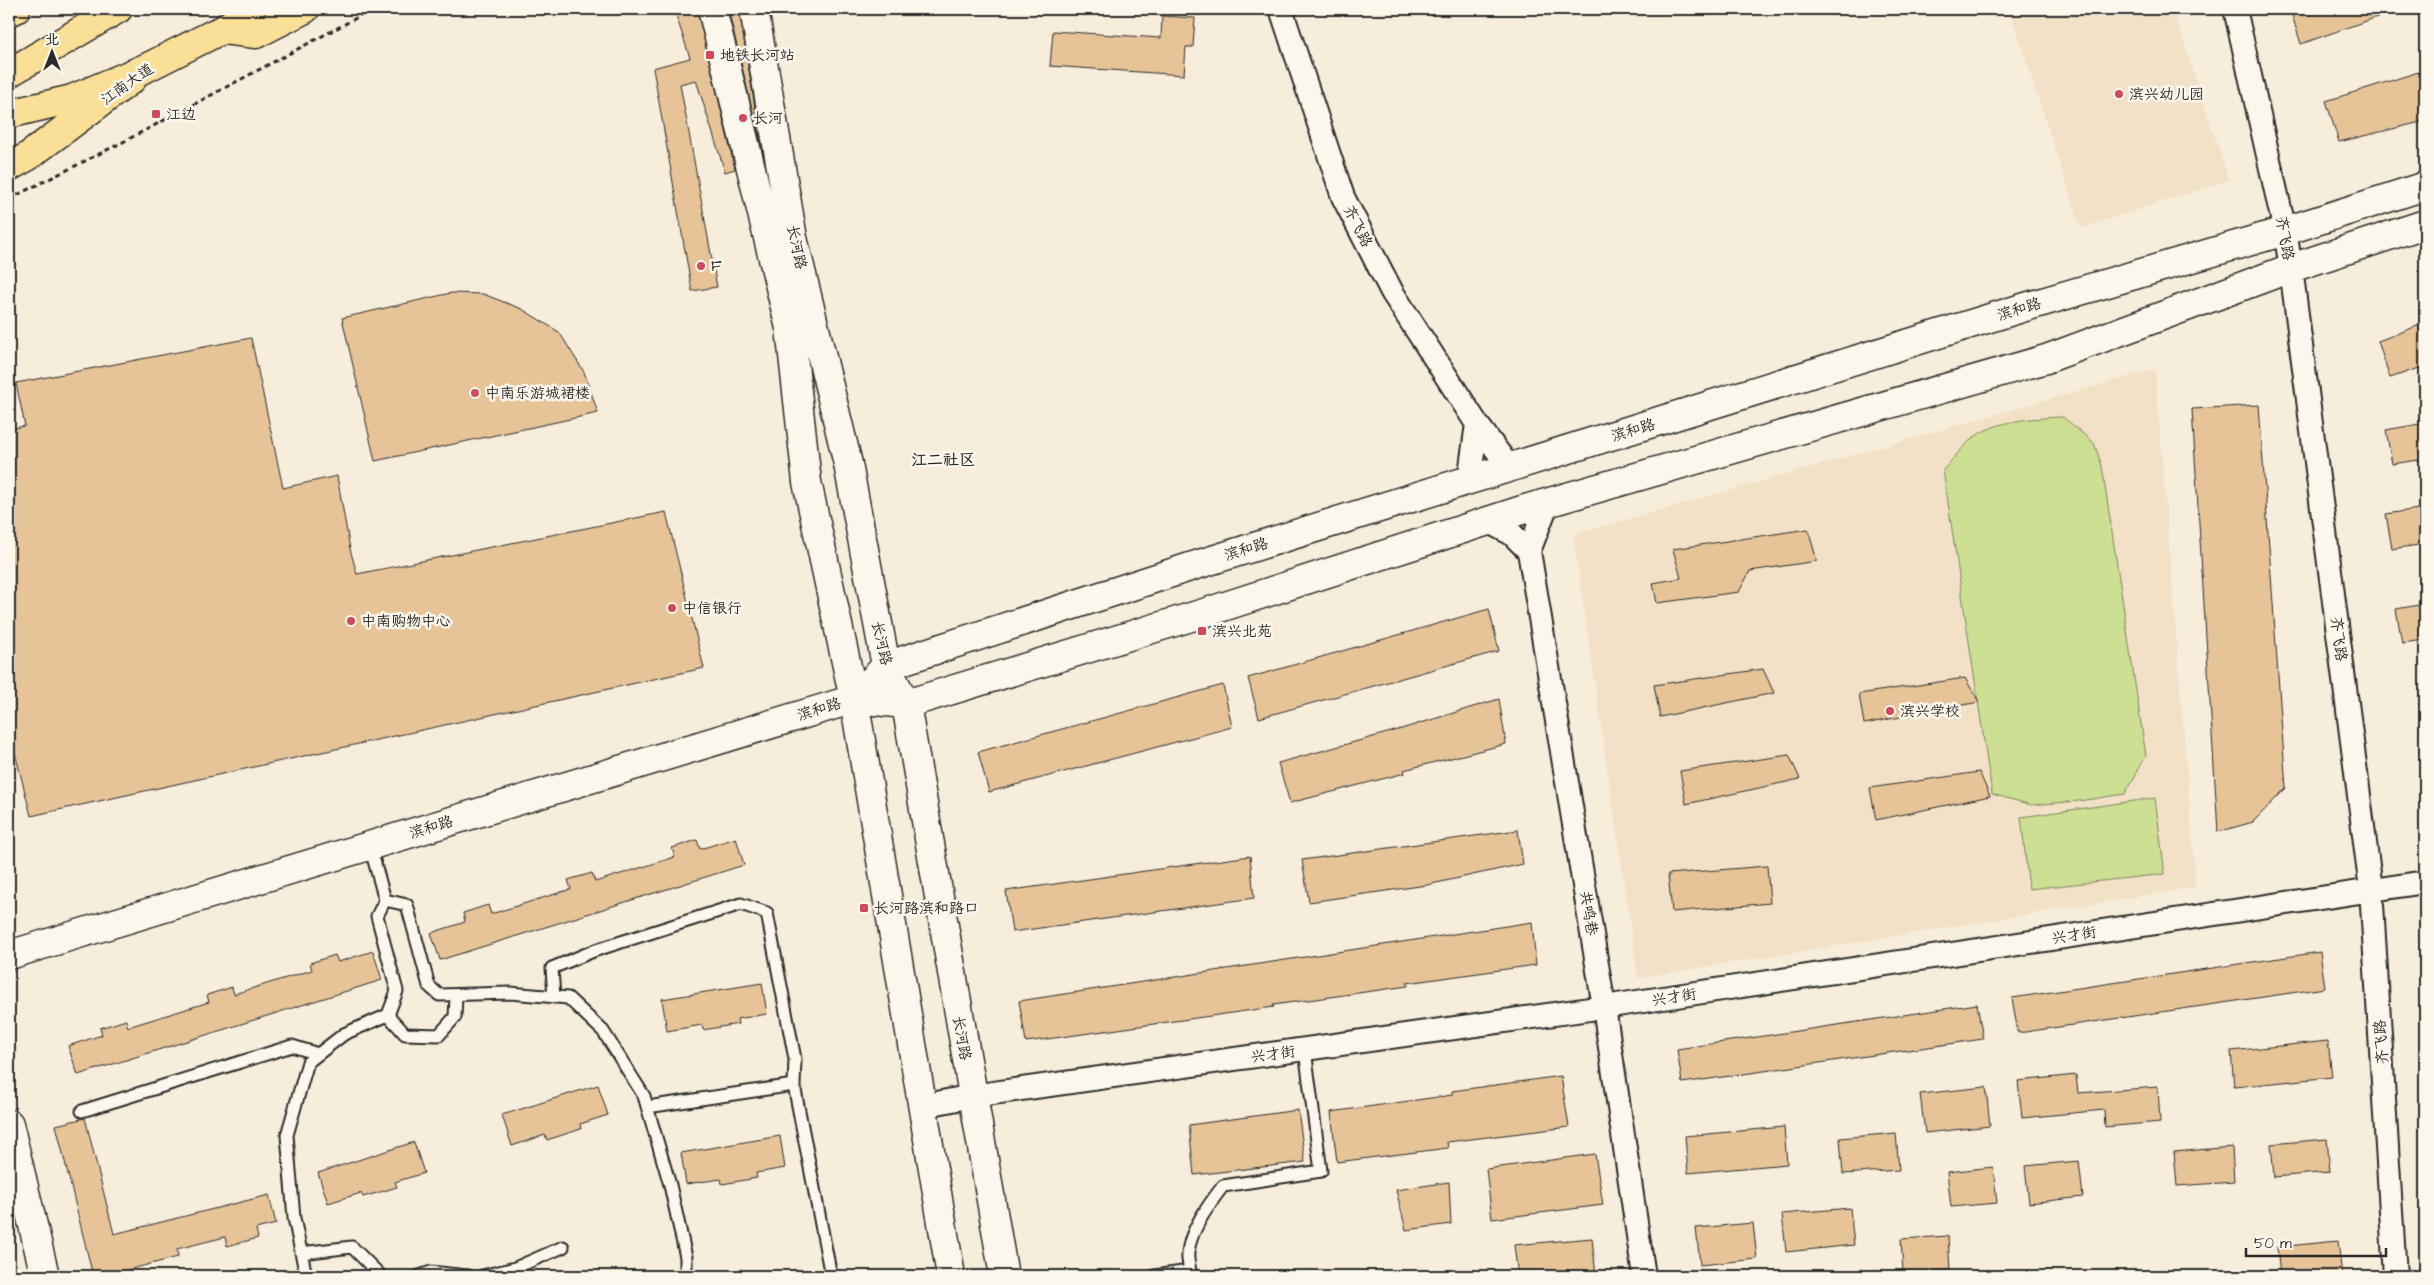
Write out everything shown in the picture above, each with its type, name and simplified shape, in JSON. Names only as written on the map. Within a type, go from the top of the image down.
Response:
[{"type":"main road","points":[[9,12],[16,9]]},
{"type":"main road","points":[[9,51],[108,9]]},
{"type":"main road","points":[[9,73],[118,9]]},
{"type":"main road","name":"江南大道","points":[[9,167],[27,157],[148,68],[223,30],[251,9]]},
{"type":"main road","points":[[223,30],[256,34],[306,9]]},
{"type":"main road","name":"长河路","points":[[712,9],[790,328],[807,482],[854,699],[951,1276]]},
{"type":"main road","name":"长河路","points":[[754,9],[794,238],[848,464],[886,666],[906,704],[1004,1276]]},
{"type":"main road","points":[[9,129],[72,99],[148,68]]},
{"type":"main road","points":[[9,114],[72,99]]},
{"type":"main road","name":"滨和路","points":[[854,699],[886,666],[1193,566],[2022,308],[2285,231],[2425,186]]},
{"type":"main road","name":"滨和路","points":[[9,955],[854,699],[906,704],[1204,613],[1548,502],[2046,359],[2291,268],[2425,224]]},
{"type":"main road","points":[[9,1124],[45,1276]]},
{"type":"street","name":"齐飞路","points":[[1281,9],[1343,197],[1392,292],[1477,424],[1510,468]]},
{"type":"street","name":"齐飞路","points":[[2235,9],[2285,231],[2291,268],[2371,890],[2395,1276]]},
{"type":"street","points":[[1469,481],[1477,424]]},
{"type":"street","points":[[1487,521],[1508,531],[1529,551],[1548,502]]},
{"type":"street","name":"共鸣巷","points":[[1529,551],[1604,1008],[1644,1276]]},
{"type":"street","name":"兴才街","points":[[922,1106],[972,1096],[1604,1008],[2425,882]]},
{"type":"lane","points":[[306,1276],[294,1218],[288,1135],[308,1062],[344,1034],[388,1015],[397,991],[377,916],[385,900],[370,846]]},
{"type":"lane","points":[[385,900],[407,905],[429,986],[439,995],[510,993],[568,998],[603,1031],[644,1096],[670,1185],[686,1257],[686,1276]]},
{"type":"lane","points":[[554,996],[552,968],[596,950],[741,904],[767,913],[795,1059],[794,1085],[831,1276]]},
{"type":"lane","points":[[388,1015],[405,1034],[439,1035],[455,1017],[456,996]]},
{"type":"lane","points":[[82,1111],[292,1046],[318,1054]]},
{"type":"lane","points":[[1154,1276],[1191,1274],[1188,1252],[1196,1229],[1206,1208],[1223,1186],[1321,1171],[1305,1050]]},
{"type":"lane","points":[[647,1107],[794,1085]]},
{"type":"lane","points":[[301,1253],[352,1246],[381,1276]]},
{"type":"lane","points":[[482,1276],[515,1268],[563,1247]]},
{"type":"lane","points":[[418,1276],[431,1272],[467,1276]]},
{"type":"path","points":[[9,199],[125,141],[373,9]]},
{"type":"shaded area","name":"滨兴幼儿园","points":[[2009,9],[2173,9],[2229,180],[2081,228]]},
{"type":"shaded area","name":"滨兴学校","points":[[2155,369],[2196,887],[1638,978],[1573,535]]},
{"type":"green space","points":[[2063,417],[2094,443],[2102,466],[2146,756],[2125,794],[2079,801],[2031,805],[1992,794],[1943,470],[1968,442],[1980,433],[1995,426],[2014,421]]},
{"type":"green space","points":[[2155,798],[2165,874],[2029,889],[2021,817]]},
{"type":"building","points":[[674,9],[697,9],[735,169],[725,172],[696,80],[680,84],[717,287],[692,291],[653,68],[690,58]]},
{"type":"building","points":[[728,9],[739,9],[761,145]]},
{"type":"building","points":[[2290,9],[2394,9],[2394,11],[2301,44]]},
{"type":"building","points":[[1162,16],[1195,18],[1193,47],[1186,47],[1184,75],[1050,66],[1053,31],[1161,38]]},
{"type":"building","points":[[2425,70],[2425,121],[2339,142],[2326,101]]},
{"type":"building","name":"中南乐游城裙楼","points":[[451,293],[483,294],[522,309],[559,332],[584,372],[598,413],[375,461],[342,318]]},
{"type":"building","points":[[2425,323],[2425,366],[2390,378],[2378,341]]},
{"type":"building","name":"中南购物中心","points":[[251,338],[283,488],[337,476],[350,549],[357,574],[666,512],[704,668],[31,816],[9,729],[9,429],[25,426],[16,383]]},
{"type":"building","points":[[2259,405],[2286,788],[2253,822],[2218,832],[2192,409]]},
{"type":"building","points":[[2425,423],[2425,459],[2392,464],[2386,430]]},
{"type":"building","points":[[2425,508],[2425,544],[2392,549],[2386,514]]},
{"type":"building","points":[[1808,529],[1817,561],[1750,571],[1739,592],[1657,603],[1653,583],[1681,578],[1673,549]]},
{"type":"building","points":[[2425,604],[2425,640],[2402,643],[2396,609]]},
{"type":"building","points":[[1489,609],[1499,651],[1259,718],[1248,678]]},
{"type":"building","points":[[1763,669],[1774,693],[1660,717],[1654,685]]},
{"type":"building","points":[[1965,678],[1979,702],[1864,724],[1859,694]]},
{"type":"building","points":[[1223,685],[1232,727],[989,792],[978,752]]},
{"type":"building","points":[[1499,699],[1506,744],[1404,770],[1405,773],[1290,803],[1278,763],[1398,730]]},
{"type":"building","points":[[1789,755],[1800,779],[1686,804],[1680,771]]},
{"type":"building","points":[[1979,772],[1990,796],[1876,820],[1870,788]]},
{"type":"building","points":[[1518,830],[1523,864],[1427,885],[1309,902],[1302,860]]},
{"type":"building","points":[[736,838],[744,865],[440,960],[431,933],[465,922],[463,913],[488,905],[491,914],[571,889],[568,880],[592,873],[595,882],[675,857],[672,848],[697,840],[700,849]]},
{"type":"building","points":[[1250,856],[1254,898],[1012,932],[1006,891]]},
{"type":"building","points":[[1767,866],[1770,903],[1672,912],[1668,874]]},
{"type":"building","points":[[1532,922],[1536,965],[1407,983],[1408,986],[1273,1005],[1274,1007],[1026,1042],[1019,1001]]},
{"type":"building","points":[[373,951],[382,980],[78,1075],[68,1046],[102,1035],[100,1028],[126,1020],[128,1027],[209,1002],[207,995],[232,987],[234,994],[312,970],[310,963],[335,955],[338,962]]},
{"type":"building","points":[[2320,952],[2325,988],[2018,1033],[2012,998]]},
{"type":"building","points":[[762,983],[767,1014],[737,1019],[738,1024],[703,1030],[702,1025],[667,1031],[662,999]]},
{"type":"building","points":[[1977,1004],[1983,1039],[1682,1083],[1677,1049]]},
{"type":"building","points":[[2328,1041],[2332,1077],[2234,1087],[2231,1051]]},
{"type":"building","points":[[2076,1075],[2078,1093],[2158,1087],[2160,1122],[2105,1127],[2104,1110],[2022,1118],[2018,1081]]},
{"type":"building","points":[[1561,1076],[1569,1127],[1447,1142],[1448,1148],[1337,1162],[1331,1112],[1452,1095],[1452,1091]]},
{"type":"building","points":[[598,1085],[608,1115],[580,1124],[581,1129],[547,1140],[545,1135],[512,1146],[502,1115]]},
{"type":"building","points":[[1986,1087],[1990,1126],[1925,1133],[1920,1094]]},
{"type":"building","points":[[1298,1110],[1305,1162],[1194,1175],[1189,1125]]},
{"type":"building","points":[[85,1118],[114,1234],[269,1195],[276,1224],[256,1229],[258,1238],[227,1246],[225,1237],[177,1249],[178,1257],[123,1271],[124,1276],[93,1276],[56,1125]]},
{"type":"building","points":[[1784,1127],[1787,1164],[1688,1173],[1685,1136]]},
{"type":"building","points":[[1896,1133],[1899,1170],[1843,1174],[1840,1138]]},
{"type":"building","points":[[780,1136],[785,1168],[756,1173],[757,1178],[722,1184],[721,1179],[686,1184],[681,1153]]},
{"type":"building","points":[[2327,1139],[2330,1172],[2274,1177],[2271,1144]]},
{"type":"building","points":[[414,1142],[424,1173],[395,1182],[397,1187],[363,1197],[361,1193],[328,1203],[318,1173]]},
{"type":"building","points":[[2232,1147],[2234,1182],[2177,1186],[2174,1152]]},
{"type":"building","points":[[1595,1154],[1603,1205],[1492,1219],[1486,1169]]},
{"type":"building","points":[[2079,1161],[2083,1197],[2029,1203],[2025,1166]]},
{"type":"building","points":[[1993,1167],[1997,1203],[1951,1207],[1947,1172]]},
{"type":"building","points":[[1449,1182],[1451,1224],[1406,1230],[1396,1190]]},
{"type":"building","points":[[1850,1208],[1854,1245],[1786,1252],[1782,1214]]},
{"type":"building","points":[[1753,1223],[1757,1259],[1700,1265],[1696,1228]]},
{"type":"building","points":[[1948,1236],[1950,1270],[1903,1272],[1901,1239]]},
{"type":"building","points":[[1592,1238],[1596,1276],[1518,1276],[1514,1245]]},
{"type":"building","points":[[2338,1241],[2342,1276],[2280,1276],[2277,1247]]},
{"type":"place","name":"地铁长河站","points":[[710,55]]},
{"type":"place","name":"滨兴幼儿园","points":[[2119,94]]},
{"type":"place","name":"江边","points":[[156,114]]},
{"type":"place","name":"长河","points":[[743,118]]},
{"type":"place","name":"F","points":[[701,266]]},
{"type":"place","name":"中南乐游城裙楼","points":[[475,393]]},
{"type":"place","name":"中信银行","points":[[672,608]]},
{"type":"place","name":"中南购物中心","points":[[351,621]]},
{"type":"place","name":"滨兴北苑","points":[[1202,631]]},
{"type":"place","name":"滨兴学校","points":[[1890,711]]},
{"type":"place","name":"长河路滨和路口","points":[[864,908]]},
{"type":"district","name":"江二社区","points":[[943,459]]}]
